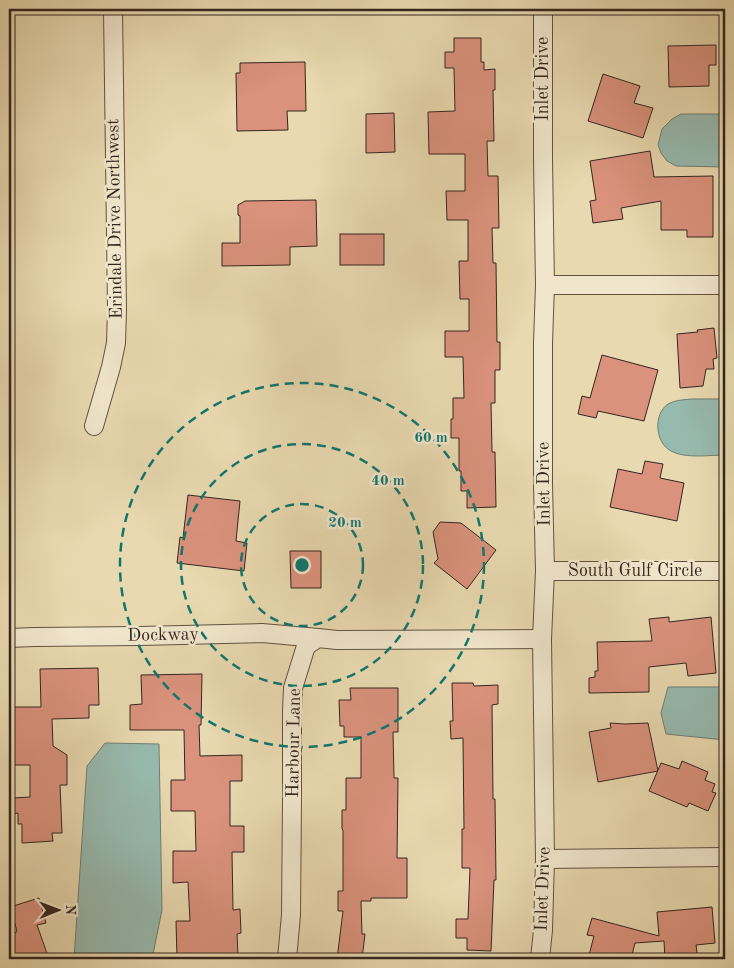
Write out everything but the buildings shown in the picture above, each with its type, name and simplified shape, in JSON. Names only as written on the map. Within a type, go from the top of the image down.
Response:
[{"type":"street","name":"Erindale Drive Northwest","points":[[94,426],[116,342],[113,9]]},
{"type":"street","name":"Inlet Drive","points":[[540,959],[543,930],[545,858],[542,639],[546,571],[543,484],[543,343],[546,285],[543,159],[544,9]]},
{"type":"street","points":[[546,285],[725,285]]},
{"type":"street","name":"South Gulf Circle","points":[[546,571],[725,571]]},
{"type":"street","name":"Dockway","points":[[9,638],[34,636],[262,633],[318,638]]},
{"type":"street","points":[[318,638],[337,640],[542,639]]},
{"type":"street","name":"Harbour Lane","points":[[287,959],[291,915],[293,688],[306,646],[318,638]]},
{"type":"street","points":[[545,858],[725,858]]},
{"type":"water","points":[[681,114],[725,114],[725,167],[676,166],[667,161],[658,145],[662,129],[672,119]]},
{"type":"water","points":[[691,399],[725,399],[725,455],[683,455],[671,451],[662,442],[659,435],[658,421],[663,409],[673,402]]},
{"type":"water","points":[[668,687],[725,687],[725,740],[666,734],[661,713]]},
{"type":"water","points":[[105,743],[159,744],[162,910],[152,959],[74,959],[87,766]]}]
